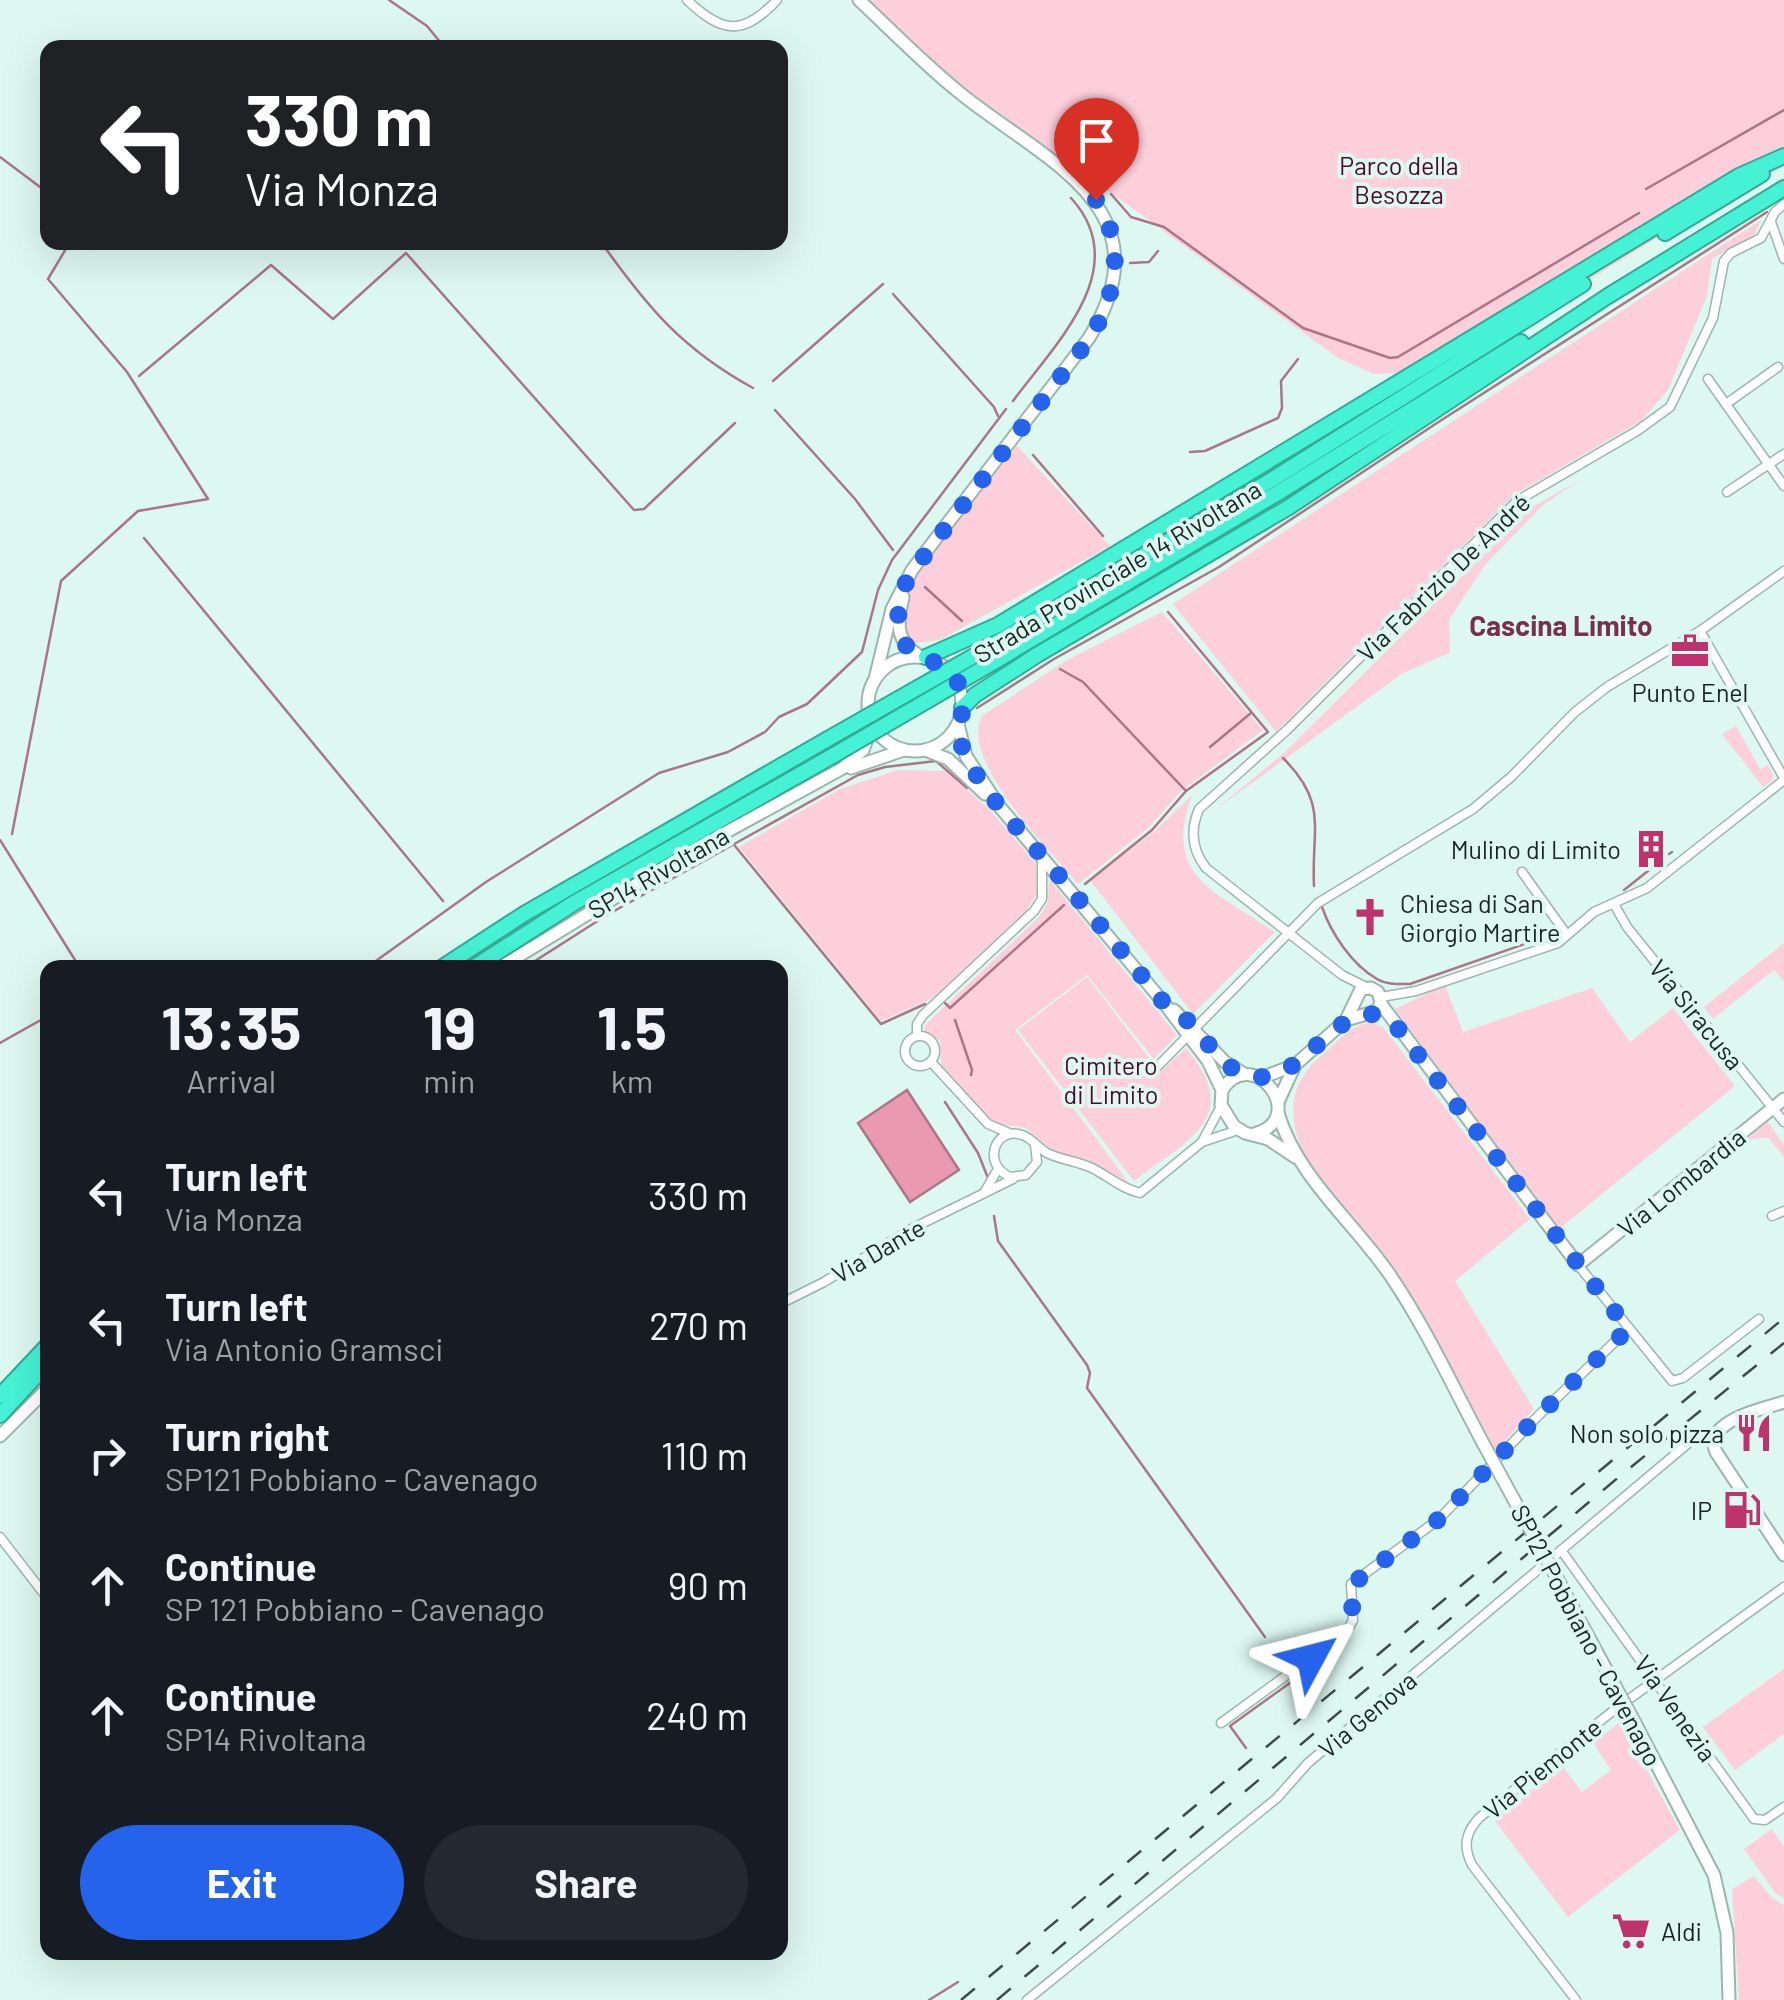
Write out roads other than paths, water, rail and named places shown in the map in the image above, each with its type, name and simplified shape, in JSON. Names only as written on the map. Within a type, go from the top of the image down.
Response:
[{"type":"highway","name":"Strada Provinciale 14 Rivoltana","points":[[485,960],[574,903],[834,755],[1784,158]]},
{"type":"highway","points":[[924,657],[998,625],[1739,176],[1784,158]]},
{"type":"highway","name":"Strada Provinciale 14 Rivoltana","points":[[453,960],[524,914],[826,740],[989,656],[1281,492],[1784,178]]},
{"type":"highway","points":[[960,716],[975,694],[1289,506],[1608,296],[1784,188]]},
{"type":"highway","points":[[0,1396],[40,1354]]},
{"type":"highway","points":[[0,1416],[40,1373]]},
{"type":"street","points":[[687,0],[712,21],[739,27],[764,14],[777,0]]},
{"type":"street","points":[[859,0],[959,92],[1089,192],[1108,224],[1116,266],[1109,302],[1090,338],[906,581],[899,634],[908,648],[952,673],[961,692],[966,756],[999,806]]},
{"type":"street","points":[[1784,204],[1771,222],[1784,258]]},
{"type":"street","name":"Via Fabrizio De André","points":[[1290,932],[1203,865],[1194,839],[1199,809],[1280,737],[1517,501],[1670,407],[1713,318],[1724,261],[1761,238],[1771,222]]},
{"type":"street","points":[[1726,404],[1778,367]]},
{"type":"street","points":[[1708,379],[1784,486]]},
{"type":"street","points":[[1727,492],[1784,454]]},
{"type":"street","points":[[1156,1067],[1334,892],[1483,802],[1574,712],[1784,571]]},
{"type":"street","name":"SP14 Rivoltana","points":[[511,960],[859,756],[869,737],[872,722],[868,698],[884,634],[906,581]]},
{"type":"street","points":[[925,750],[952,762],[999,806],[1191,1032],[1225,1062],[1244,1074],[1261,1078],[1295,1065],[1368,1002],[1416,991],[1552,946],[1594,912],[1647,888],[1784,779],[1700,631]]},
{"type":"street","points":[[875,679],[895,661],[924,657]]},
{"type":"street","points":[[925,750],[944,741],[960,716]]},
{"type":"street","points":[[872,722],[886,741],[904,750]]},
{"type":"street","name":"SP14 Rivoltana","points":[[820,782],[904,750],[925,750]]},
{"type":"street","points":[[917,1036],[917,1024],[923,1016],[1042,899],[1042,856]]},
{"type":"street","points":[[1522,872],[1567,936]]},
{"type":"street","name":"Via Siracusa","points":[[1614,904],[1627,927],[1784,1122]]},
{"type":"street","points":[[1290,932],[1390,1018],[1669,1379],[1676,1382],[1683,1378],[1759,1319]]},
{"type":"street","points":[[1191,1032],[1222,1090],[1222,1105],[1202,1142]]},
{"type":"street","points":[[917,1036],[928,1038],[936,1054],[931,1062],[917,1066],[907,1059],[906,1045],[917,1036]]},
{"type":"street","points":[[931,1062],[988,1124],[1024,1135],[1059,1158],[1092,1168],[1140,1193],[1202,1142],[1238,1130],[1254,1134],[1270,1127],[1295,1065]]},
{"type":"street","points":[[1222,1090],[1230,1080],[1244,1074]]},
{"type":"street","points":[[1261,1078],[1278,1107]]},
{"type":"street","name":"Via Lombardia","points":[[1578,1265],[1784,1099]]},
{"type":"street","points":[[1222,1105],[1238,1130]]},
{"type":"street","name":"SP121 Pobbiano - Cavenago","points":[[1278,1107],[1295,1157]]},
{"type":"street","points":[[988,1124],[998,1169],[1015,1178],[1026,1175],[1036,1164],[1059,1158]]},
{"type":"street","points":[[995,1147],[1002,1138],[1013,1134]]},
{"type":"street","name":"SP121 Pobbiano - Cavenago","points":[[1254,1134],[1295,1157],[1395,1283],[1558,1580],[1714,1876],[1726,1928],[1727,2000]]},
{"type":"street","points":[[1035,1145],[1036,1164]]},
{"type":"street","points":[[977,1199],[993,1182],[998,1169]]},
{"type":"street","name":"Via Dante","points":[[788,1300],[913,1228],[1015,1178]]},
{"type":"street","points":[[1772,1216],[1784,1211]]},
{"type":"street","points":[[1222,1723],[1347,1631],[1353,1618],[1352,1584],[1439,1519],[1628,1329]]},
{"type":"street","points":[[0,1436],[40,1397]]},
{"type":"street","points":[[1784,1402],[1734,1420],[1718,1430],[1712,1440],[1784,1555]]},
{"type":"street","points":[[0,1445],[22,1416]]},
{"type":"street","name":"Via Genova","points":[[1027,2000],[1277,1798],[1308,1764],[1691,1441],[1712,1440]]},
{"type":"street","points":[[0,1538],[40,1589]]},
{"type":"street","name":"Via Venezia","points":[[1561,1550],[1754,1819],[1765,1820],[1784,1807]]},
{"type":"street","name":"Via Piemonte","points":[[1576,2000],[1472,1865],[1466,1842],[1478,1818],[1784,1587]]},
{"type":"waterway","points":[[389,0],[427,26],[438,40]]},
{"type":"waterway","points":[[1646,189],[1784,110]]},
{"type":"waterway","points":[[0,157],[40,187]]},
{"type":"waterway","points":[[1111,194],[1131,217],[1164,227],[1303,328],[1390,358],[1398,357],[1639,213]]},
{"type":"waterway","points":[[1013,401],[1067,330],[1092,278],[1095,251],[1089,224],[1071,198]]},
{"type":"waterway","points":[[977,708],[1054,659],[1219,567],[1767,212]]},
{"type":"waterway","points":[[12,834],[61,581],[138,511],[208,499],[127,372],[48,279],[65,250]]},
{"type":"waterway","points":[[607,250],[668,325],[706,358],[753,388]]},
{"type":"waterway","points":[[1130,263],[1149,262],[1158,251]]},
{"type":"waterway","points":[[139,376],[271,265],[333,319],[406,253],[634,510],[644,509],[735,423]]},
{"type":"waterway","points":[[773,381],[883,284]]},
{"type":"waterway","points":[[893,294],[998,416]]},
{"type":"waterway","points":[[1190,452],[1205,451],[1278,418],[1282,408],[1281,381],[1298,359]]},
{"type":"waterway","points":[[377,960],[486,882],[659,773],[728,752],[765,732],[779,717],[807,704],[862,652],[878,590],[892,560],[1006,409]]},
{"type":"waterway","points":[[775,410],[855,499],[893,550]]},
{"type":"waterway","points":[[1033,455],[1103,536]]},
{"type":"waterway","points":[[144,538],[443,901]]},
{"type":"waterway","points":[[925,587],[962,621]]},
{"type":"waterway","points":[[1085,884],[1152,830],[1186,791],[1268,732],[1168,612]]},
{"type":"waterway","points":[[1060,669],[1083,682],[1185,790]]},
{"type":"waterway","points":[[1210,747],[1251,713]]},
{"type":"waterway","points":[[1283,758],[1307,789],[1312,803],[1314,886]]},
{"type":"waterway","points":[[537,960],[607,915],[858,775],[885,767],[936,761],[967,788]]},
{"type":"waterway","points":[[0,840],[75,960]]},
{"type":"waterway","points":[[735,846],[881,1024],[925,1004]]},
{"type":"waterway","points":[[1624,890],[1658,863]]},
{"type":"waterway","points":[[945,1003],[950,1008],[1064,905]]},
{"type":"waterway","points":[[1322,907],[1351,957],[1377,979],[1393,984],[1410,984],[1556,933]]},
{"type":"waterway","points":[[0,1043],[40,1020]]},
{"type":"waterway","points":[[955,1020],[971,1075]]},
{"type":"waterway","points":[[945,1102],[978,1153],[988,1178]]},
{"type":"waterway","points":[[994,1216],[998,1241],[1087,1365],[1087,1388],[1265,1637]]},
{"type":"waterway","points":[[1246,1748],[1230,1726],[1294,1680]]},
{"type":"waterway","points":[[929,2000],[958,1982]]},
{"type":"railway","points":[[961,2000],[1784,1318]]},
{"type":"railway","points":[[997,2000],[1620,1476],[1784,1343]]},
{"type":"place","name":"Punto Enel","points":[[1690,651]]},
{"type":"place","name":"Mulino di Limito","points":[[1651,849]]},
{"type":"place","name":"Chiesa di San Giorgio Martire","points":[[1370,917]]},
{"type":"place","name":"Non solo pizza","points":[[1754,1433]]},
{"type":"place","name":"IP","points":[[1742,1510]]},
{"type":"place","name":"Aldi","points":[[1631,1931]]},
{"type":"district","name":"Cascina Limito","points":[[1561,625]]},
{"type":"park label","name":"Parco della Besozza","points":[[1399,180]]},
{"type":"park label","name":"Cimitero di Limito","points":[[1111,1080]]}]
